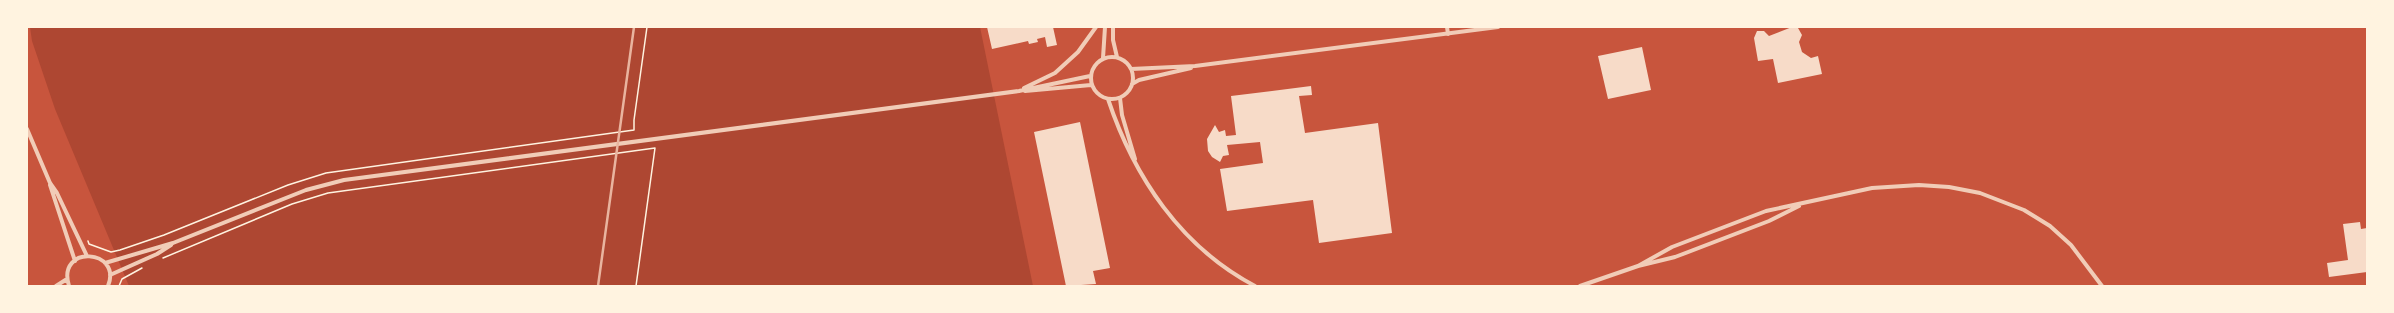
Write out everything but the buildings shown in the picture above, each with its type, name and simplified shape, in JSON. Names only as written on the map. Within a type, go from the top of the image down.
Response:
[{"type":"street","points":[[1019,90],[1055,74],[1078,52],[1096,27]]},
{"type":"street","points":[[1103,58],[1105,27]]},
{"type":"street","points":[[1113,27],[1113,44],[1117,57]]},
{"type":"street","points":[[1447,27],[1448,34]]},
{"type":"street","points":[[1131,69],[1195,66],[1498,27]]},
{"type":"street","points":[[1117,57],[1123,60],[1131,69],[1132,84],[1130,89],[1120,98],[1108,99],[1098,94],[1091,85],[1090,76],[1094,65],[1103,58],[1117,57]]},
{"type":"street","points":[[1132,84],[1139,80],[1182,71],[1195,66]]},
{"type":"street","points":[[105,263],[173,243],[306,190],[344,180],[1019,90],[1090,76]]},
{"type":"street","points":[[1019,90],[1036,92],[1091,85]]},
{"type":"street","points":[[1120,98],[1122,115],[1136,163]]},
{"type":"street","points":[[1108,99],[1117,128],[1157,200],[1171,218],[1194,243],[1222,266],[1255,286]]},
{"type":"street","points":[[27,129],[50,183],[87,256]]},
{"type":"street","points":[[50,183],[75,260]]},
{"type":"street","points":[[1638,266],[1672,247],[1766,211],[1801,205],[1844,194],[1900,186],[1949,187],[1980,193],[2024,210],[2050,226],[2077,251],[2102,286]]},
{"type":"street","points":[[1580,286],[1638,266],[1675,257],[1769,221],[1801,205]]},
{"type":"street","points":[[1718,230],[1722,239]]},
{"type":"street","points":[[110,276],[157,254],[173,243]]},
{"type":"street","points":[[69,286],[67,279],[70,266],[75,260],[87,256],[100,259],[105,263],[110,276],[108,286]]},
{"type":"street","points":[[56,286],[67,279]]},
{"type":"path","points":[[634,130],[634,120],[647,27]]},
{"type":"path","points":[[161,259],[292,204],[328,193],[655,148],[636,286]]},
{"type":"path","points":[[85,238],[90,244],[100,249],[112,252],[120,250]]},
{"type":"path","points":[[118,286],[122,279],[148,265]]},
{"type":"shaded area","points":[[30,27],[980,27],[1033,286],[129,286],[55,109],[32,41]]},
{"type":"railway","points":[[598,286],[634,27]]}]
